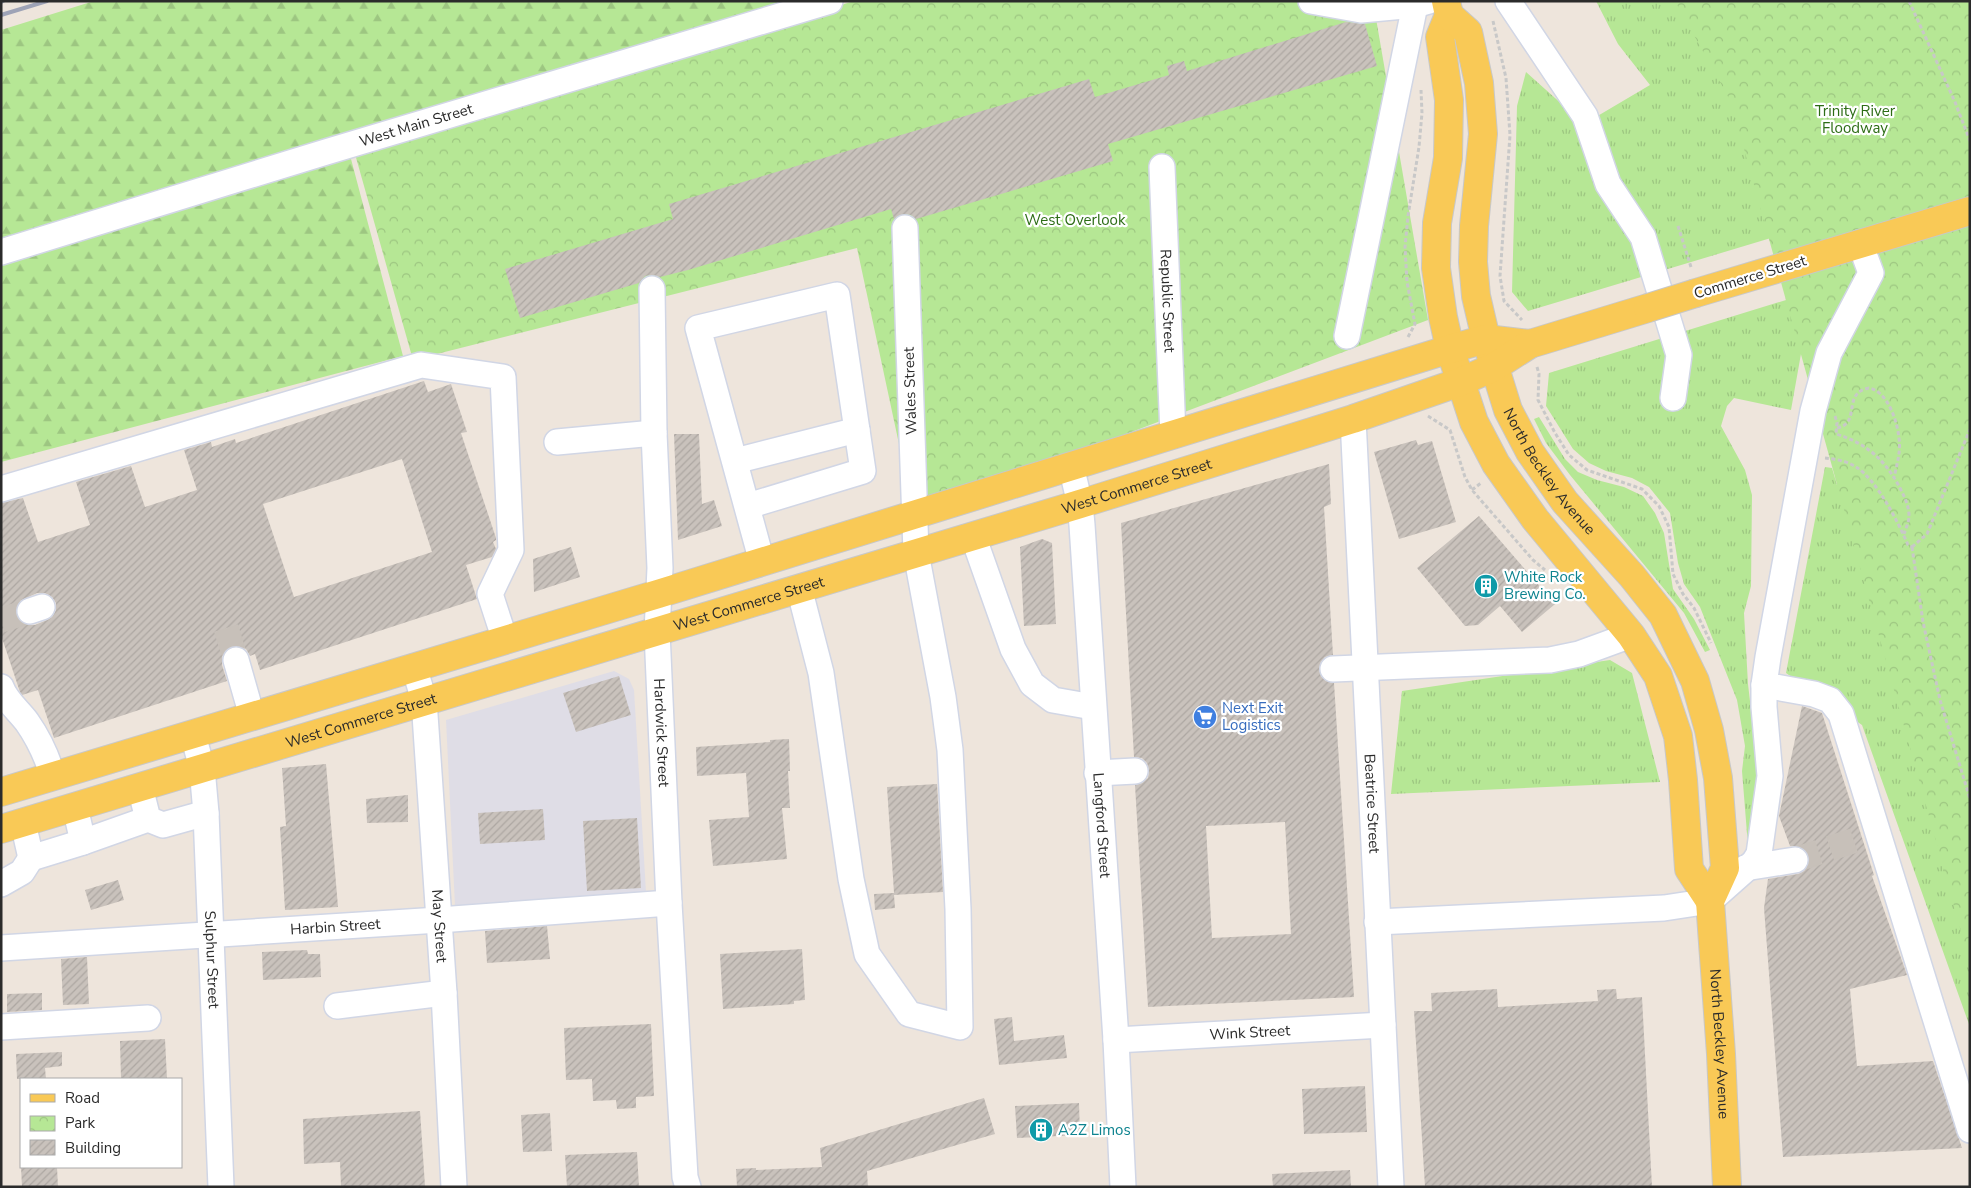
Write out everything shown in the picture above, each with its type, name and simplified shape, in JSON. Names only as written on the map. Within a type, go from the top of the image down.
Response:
[{"type":"main road","name":"North Beckley Avenue","points":[[1435,6],[1468,32],[1479,83],[1483,134],[1474,226],[1473,262],[1477,301],[1486,339],[1508,410],[1530,452],[1565,502],[1632,576],[1663,615],[1695,681],[1709,730],[1718,778],[1725,868],[1710,901],[1721,1054],[1727,1187]]},
{"type":"main road","name":"North Beckley Avenue","points":[[1435,6],[1449,100],[1448,158],[1437,223],[1436,268],[1443,317],[1460,382],[1474,422],[1496,464],[1535,519],[1631,635],[1658,676],[1678,736],[1689,869],[1710,901]]},
{"type":"main road","name":"Commerce Street","points":[[1494,367],[1530,344],[1970,211]]},
{"type":"main road","name":"Commerce Street","points":[[1486,339],[1530,344]]},
{"type":"main road","points":[[1,792],[658,594],[1486,339]]},
{"type":"main road","name":"West Commerce Street","points":[[12,826],[424,700],[657,632],[1080,504],[1353,419],[1460,382],[1494,367]]},
{"type":"main road","points":[[1631,635],[1663,615]]},
{"type":"street","name":"West Main Street","points":[[1,252],[326,152],[830,1]]},
{"type":"street","points":[[1311,1],[1361,10],[1435,6],[1347,336]]},
{"type":"street","points":[[1500,8],[1585,116],[1608,184],[1644,237],[1679,355],[1674,398]]},
{"type":"street","name":"Republic Street","points":[[1162,167],[1167,326],[1173,434]]},
{"type":"street","name":"Wales Street","points":[[799,588],[821,673],[851,879],[867,954],[908,1014],[960,1027],[958,909],[950,750],[916,553],[905,228]]},
{"type":"street","points":[[1377,922],[1664,908],[1710,901],[1754,862],[1759,854],[1768,794],[1769,755],[1764,708],[1764,685],[1813,411],[1829,353],[1871,273],[1871,240]]},
{"type":"street","name":"Hardwick Street","points":[[652,289],[654,433],[660,568],[657,632],[669,902],[685,1184]]},
{"type":"street","points":[[748,506],[863,471],[837,295],[698,328],[762,562]]},
{"type":"street","points":[[1,489],[421,365],[503,377],[511,550],[490,594],[504,640]]},
{"type":"street","name":"Beatrice Street","points":[[1353,419],[1391,1187]]},
{"type":"street","points":[[734,461],[857,430]]},
{"type":"street","points":[[557,442],[654,433]]},
{"type":"street","name":"Langford Street","points":[[1071,466],[1080,504],[1116,1040],[1123,1187]]},
{"type":"street","points":[[973,536],[1012,649],[1032,684],[1053,700],[1093,707]]},
{"type":"street","points":[[1333,669],[1550,660],[1579,654],[1631,635]]},
{"type":"street","points":[[236,660],[252,716]]},
{"type":"street","name":"May Street","points":[[414,668],[424,700],[444,993],[454,1187]]},
{"type":"street","points":[[1764,685],[1814,694],[1830,700],[1841,714],[1870,836],[1970,1130]]},
{"type":"street","points":[[1,687],[4,694],[27,722],[47,756],[53,776]]},
{"type":"street","name":"Sulphur Street","points":[[193,735],[202,768],[206,813],[221,1187]]},
{"type":"street","points":[[1097,773],[1135,771]]},
{"type":"street","points":[[140,787],[148,819]]},
{"type":"street","points":[[75,807],[83,842]]},
{"type":"street","points":[[1,884],[22,872],[31,858],[148,819],[164,825],[206,813]]},
{"type":"street","points":[[12,826],[31,858]]},
{"type":"street","points":[[1745,868],[1795,860]]},
{"type":"street","name":"Harbin Street","points":[[1,948],[439,920],[669,902]]},
{"type":"street","points":[[337,1006],[444,993]]},
{"type":"street","points":[[1,1027],[148,1018]]},
{"type":"street","name":"Wink Street","points":[[1116,1040],[1383,1025]]},
{"type":"path","points":[[1908,1],[1955,102],[1970,141]]},
{"type":"path","points":[[1500,8],[1498,36],[1506,78],[1510,135],[1500,276],[1504,301],[1522,318]]},
{"type":"path","points":[[1405,344],[1415,324],[1407,282],[1405,247],[1422,113],[1421,84]]},
{"type":"path","points":[[1678,226],[1691,267]]},
{"type":"path","points":[[1539,374],[1538,400],[1555,434],[1569,455],[1587,470],[1642,490],[1659,506],[1669,527],[1673,574],[1683,594],[1694,608],[1711,643]]},
{"type":"path","points":[[1836,428],[1846,425],[1850,420],[1852,402],[1858,393],[1869,388],[1880,392],[1890,407],[1897,430],[1900,451],[1894,477]]},
{"type":"path","points":[[1426,416],[1450,430]]},
{"type":"path","points":[[1912,547],[1927,534],[1970,430]]},
{"type":"path","points":[[1836,434],[1866,447],[1885,464],[1894,477],[1907,502],[1908,521],[1904,534]]},
{"type":"path","points":[[1805,455],[1836,460],[1855,466],[1870,480],[1894,516],[1908,545],[1912,547],[1923,622],[1940,700],[1970,799]]},
{"type":"path","points":[[1472,490],[1482,483]]},
{"type":"shaded area","points":[[614,671],[629,679],[634,690],[646,892],[455,906],[446,720]]},
{"type":"green space","points":[[94,1],[791,1],[346,140],[403,356],[1,462],[1,30]]},
{"type":"green space","name":"West Overlook","points":[[854,1],[1373,1],[1428,320],[914,514],[857,248],[413,360],[355,154]]},
{"type":"green space","points":[[1596,1],[1904,1],[1831,220],[1528,311],[1512,292],[1517,106],[1526,72],[1584,124],[1650,85],[1618,44]]},
{"type":"green space","name":"Trinity River Floodway","points":[[1675,1],[1970,1],[1970,964],[1731,102]]},
{"type":"green space","points":[[1970,243],[1970,1027],[1862,725],[1786,673],[1825,467],[1832,468],[1837,485]]},
{"type":"green space","points":[[1812,292],[1791,410],[1734,398],[1727,406],[1721,426],[1745,470],[1752,495],[1751,586],[1744,613],[1748,684],[1759,779],[1748,846],[1742,771],[1745,746],[1737,700],[1700,607],[1684,584],[1678,563],[1670,513],[1649,487],[1632,478],[1606,471],[1589,463],[1573,449],[1546,406],[1549,373]]},
{"type":"green space","points":[[1539,417],[1565,459],[1578,472],[1597,480],[1624,487],[1643,496],[1655,513],[1664,533],[1673,589],[1694,619],[1710,650],[1705,652],[1684,613],[1570,475],[1546,443],[1534,419]]},
{"type":"green space","points":[[1610,660],[1632,673],[1660,782],[1391,794],[1402,691]]},
{"type":"building","points":[[1346,22],[1365,24],[1377,66],[1108,144],[1113,161],[916,219],[911,215],[905,214],[894,219],[891,209],[688,270],[660,277],[645,276],[639,283],[520,318],[505,269],[673,219],[669,204],[1089,79],[1095,97],[1169,75],[1167,66],[1184,61],[1187,71]]},
{"type":"building","points":[[424,381],[428,392],[451,384],[467,432],[461,433],[496,538],[493,542],[496,549],[492,557],[466,565],[477,599],[260,670],[255,654],[250,656],[246,649],[240,646],[232,646],[225,650],[222,657],[222,665],[227,681],[54,738],[38,690],[22,695],[20,692],[1,635],[1,503],[23,498],[38,542],[90,525],[76,482],[131,466],[145,507],[197,490],[184,450],[211,442],[212,447],[235,439],[236,443]],"holes":[[[402,459],[432,552],[294,597],[263,504]],[[37,593],[45,593],[52,597],[56,603],[56,610],[52,617],[47,620],[35,625],[27,625],[20,621],[16,608],[20,601]]]},
{"type":"building","points":[[674,434],[699,434],[702,504],[714,500],[722,526],[678,540]]},
{"type":"building","points":[[1416,440],[1418,445],[1432,441],[1456,522],[1399,539],[1374,452]]},
{"type":"building","points":[[1329,464],[1331,504],[1324,507],[1333,655],[1325,657],[1319,669],[1321,676],[1326,681],[1334,683],[1354,997],[1148,1007],[1135,785],[1142,783],[1148,778],[1149,770],[1147,763],[1142,758],[1134,757],[1121,523]],"holes":[[[1285,822],[1291,934],[1212,938],[1206,826]]]},
{"type":"building","name":"White Rock Brewing Co.","points":[[1479,516],[1555,604],[1522,632],[1500,606],[1478,625],[1465,626],[1417,568]]},
{"type":"building","points":[[1042,539],[1052,543],[1056,624],[1024,626],[1020,547]]},
{"type":"building","points":[[571,547],[580,577],[534,592],[533,559]]},
{"type":"building","points":[[619,676],[631,715],[576,732],[563,693]]},
{"type":"building","points":[[1802,706],[1822,713],[1874,875],[1872,876],[1907,975],[1850,989],[1857,1066],[1933,1061],[1962,1148],[1783,1157],[1764,908],[1768,879],[1798,874],[1809,865],[1809,857],[1806,851],[1800,846],[1790,846],[1779,816]]},
{"type":"building","points":[[789,739],[790,808],[782,808],[787,859],[713,866],[709,820],[749,817],[746,773],[697,776],[696,747]]},
{"type":"building","points":[[326,764],[338,907],[285,910],[280,827],[286,826],[282,768]]},
{"type":"building","points":[[937,784],[943,892],[894,895],[895,908],[875,910],[874,894],[894,893],[887,787]]},
{"type":"building","points":[[408,795],[408,822],[367,823],[366,799]]},
{"type":"building","points":[[543,809],[545,840],[480,844],[478,813]]},
{"type":"building","points":[[637,818],[641,888],[587,891],[583,821]]},
{"type":"building","points":[[118,880],[124,900],[91,910],[85,890]]},
{"type":"building","points":[[547,926],[550,959],[487,963],[485,931]]},
{"type":"building","points":[[802,949],[805,1000],[794,1001],[794,1004],[723,1009],[720,954]]},
{"type":"building","points":[[307,950],[308,954],[320,954],[321,977],[263,980],[262,952]]},
{"type":"building","points":[[87,957],[89,1004],[63,1005],[61,959]]},
{"type":"building","points":[[1497,989],[1498,1007],[1598,1001],[1597,990],[1616,989],[1617,999],[1642,997],[1652,1187],[1425,1187],[1414,1011],[1432,1011],[1431,993]]},
{"type":"building","points":[[42,993],[42,1010],[7,1012],[7,994]]},
{"type":"building","points":[[1012,1017],[1014,1041],[1064,1035],[1067,1058],[999,1065],[994,1019]]},
{"type":"building","points":[[651,1024],[654,1096],[636,1097],[636,1108],[617,1109],[616,1100],[593,1101],[592,1079],[566,1080],[564,1028]]},
{"type":"building","points":[[165,1039],[167,1078],[121,1078],[120,1041]]},
{"type":"building","points":[[62,1052],[62,1066],[45,1068],[46,1078],[17,1079],[16,1054]]},
{"type":"building","points":[[1365,1086],[1367,1132],[1304,1134],[1302,1089]]},
{"type":"building","points":[[984,1098],[995,1134],[867,1171],[868,1187],[737,1187],[736,1169],[822,1167],[820,1148]]},
{"type":"building","name":"A2Z Limos","points":[[1079,1103],[1080,1135],[1017,1138],[1015,1106]]},
{"type":"building","points":[[420,1111],[425,1186],[341,1187],[340,1162],[304,1164],[303,1119]]},
{"type":"building","points":[[550,1113],[552,1151],[523,1152],[521,1115]]},
{"type":"building","points":[[637,1152],[639,1187],[567,1187],[565,1155]]},
{"type":"building","points":[[21,1168],[57,1168],[58,1187],[22,1187]]},
{"type":"building","points":[[1350,1170],[1351,1187],[1273,1187],[1272,1174]]},
{"type":"tunnel","points":[[1,620],[30,611]]},
{"type":"tunnel","points":[[226,628],[236,660]]},
{"type":"tunnel","points":[[1795,860],[1862,838]]},
{"type":"railway","points":[[1,15],[47,1]]},
{"type":"place","name":"White Rock Brewing Co.","points":[[1486,586]]},
{"type":"place","name":"Next Exit Logistics","points":[[1205,717]]},
{"type":"place","name":"A2Z Limos","points":[[1041,1130]]}]
